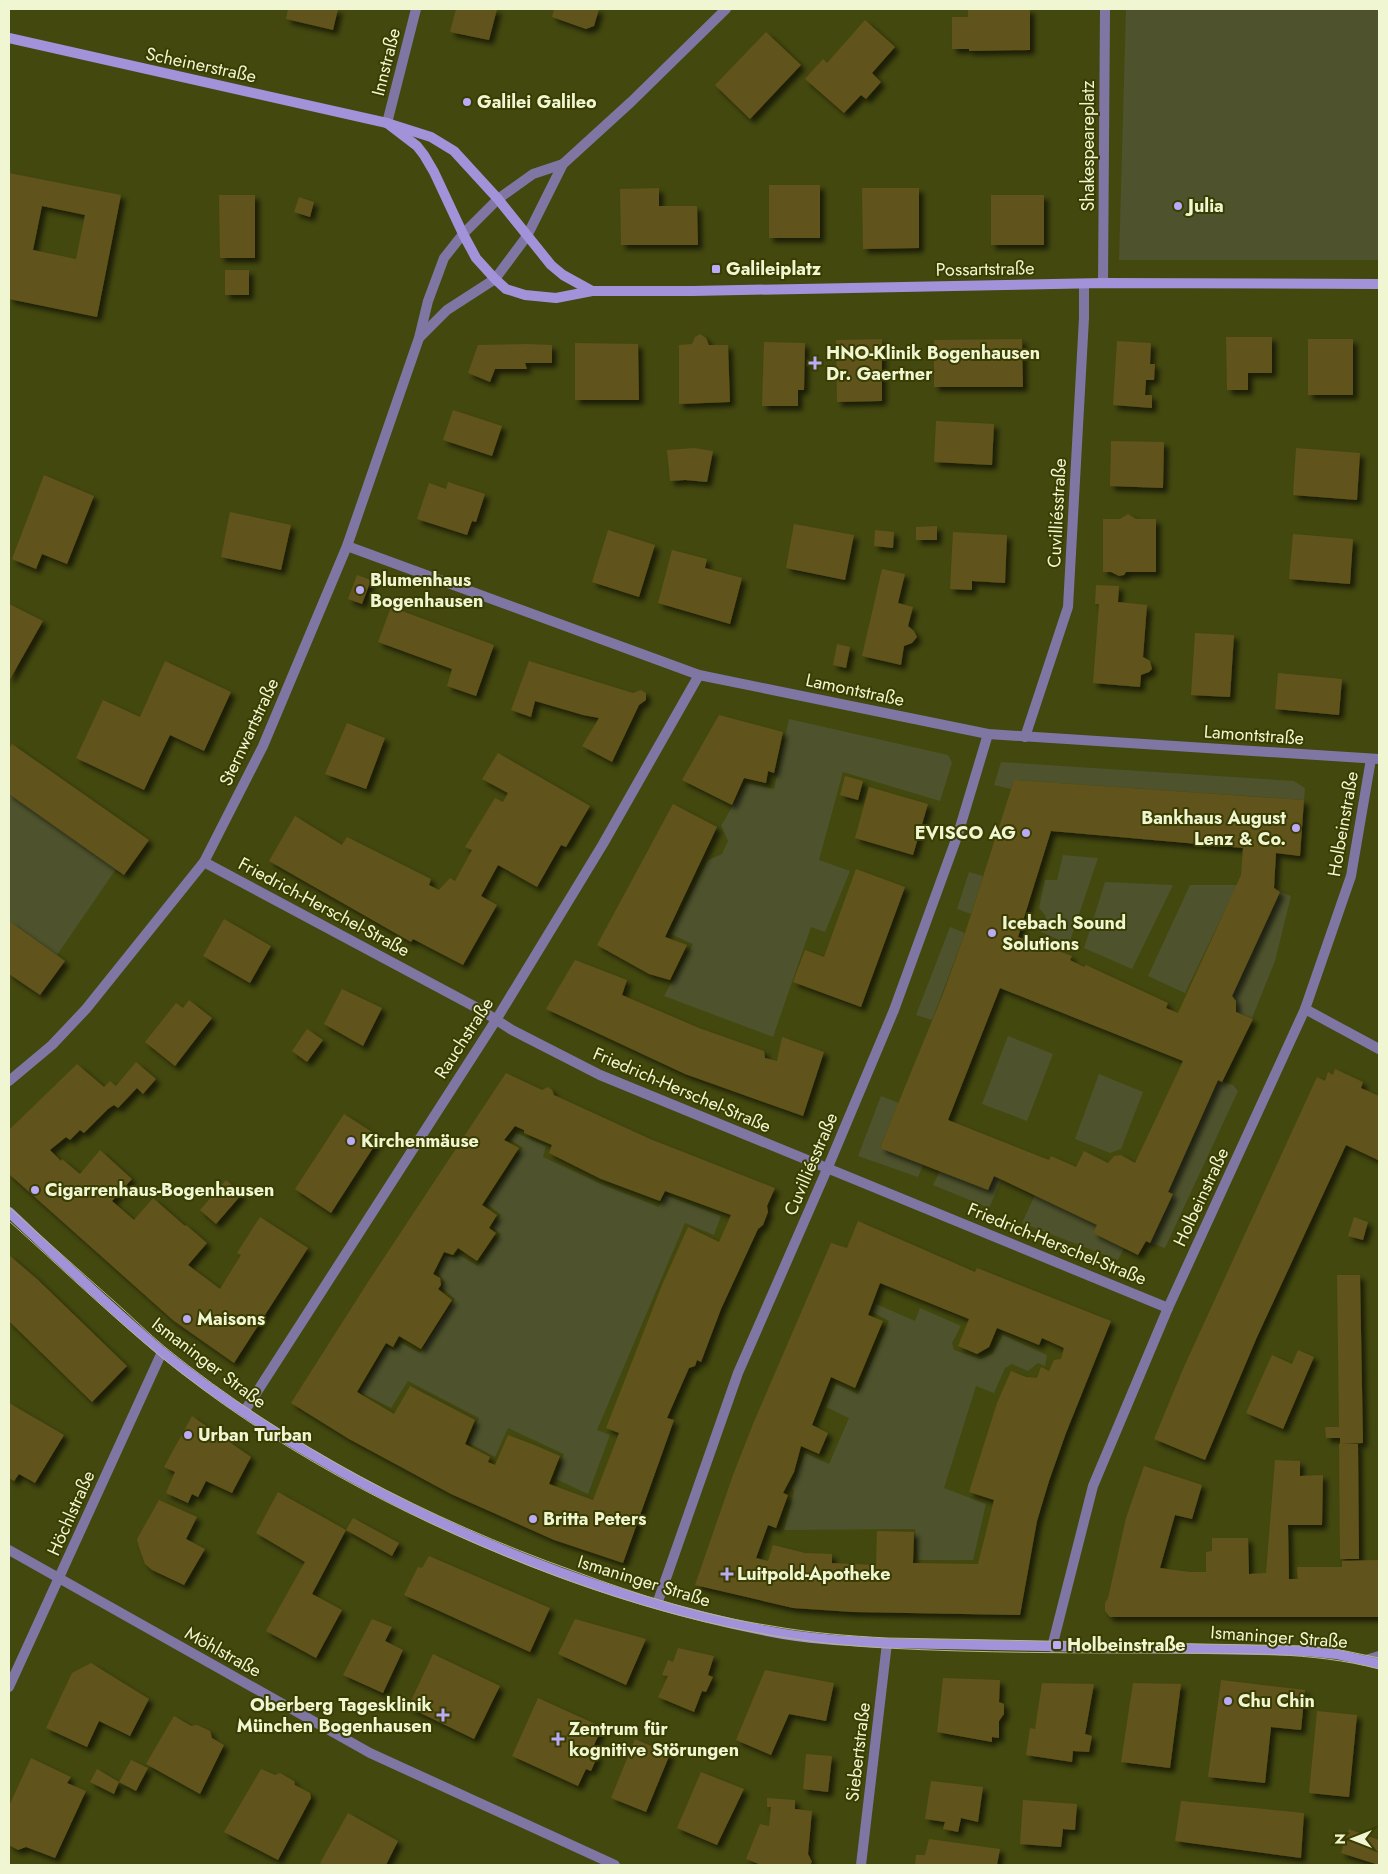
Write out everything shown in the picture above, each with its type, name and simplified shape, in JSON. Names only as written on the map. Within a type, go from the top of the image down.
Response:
[{"type":"street","name":"Innstraße","points":[[387,122],[416,9]]},
{"type":"street","points":[[495,279],[526,236],[563,164],[632,102],[726,9]]},
{"type":"street","name":"Shakespeareplatz","points":[[1103,283],[1105,9]]},
{"type":"street","name":"Scheinerstraße","points":[[9,38],[387,122]]},
{"type":"street","points":[[387,122],[431,136],[454,150],[498,199],[551,266],[592,291]]},
{"type":"street","points":[[387,122],[417,146],[424,155],[476,258],[506,289],[525,295],[556,298],[592,291]]},
{"type":"street","points":[[463,234],[498,199],[533,174],[563,164]]},
{"type":"street","name":"Sternwartstraße","points":[[9,1080],[52,1044],[86,1009],[204,862],[263,746],[347,546],[419,338],[428,301],[444,258],[463,234]]},
{"type":"street","name":"Sternwartstraße","points":[[419,338],[447,310],[495,279]]},
{"type":"street","name":"Possartstraße","points":[[592,291],[703,291],[1103,283],[1379,284]]},
{"type":"street","name":"Cuvilliésstraße","points":[[1025,737],[1068,607],[1084,318],[1084,284]]},
{"type":"street","name":"Lamontstraße","points":[[347,546],[699,675],[988,734],[1375,759]]},
{"type":"street","name":"Rauchstraße","points":[[244,1412],[496,1020],[603,844],[699,675]]},
{"type":"street","name":"Cuvilliésstraße","points":[[657,1604],[738,1373],[894,1010],[958,834],[988,734]]},
{"type":"street","name":"Holbeinstraße","points":[[1052,1647],[1093,1486],[1168,1308],[1305,1009],[1351,876],[1375,759]]},
{"type":"street","name":"Friedrich-Herschel-Straße","points":[[204,862],[600,1075],[1168,1308]]},
{"type":"street","points":[[1305,1009],[1379,1049]]},
{"type":"street","name":"Ismaninger Straße","points":[[9,1212],[162,1352],[244,1412],[352,1478],[439,1522],[560,1572],[657,1604],[769,1631],[828,1639],[887,1643],[1296,1651],[1336,1654],[1379,1664]]},
{"type":"street","name":"Höchlstraße","points":[[9,1687],[162,1352]]},
{"type":"street","name":"Möhlstraße","points":[[9,1550],[370,1753],[615,1865]]},
{"type":"street","name":"Siebertstraße","points":[[861,1865],[887,1643]]},
{"type":"street","points":[[1366,1660],[1379,1656]]},
{"type":"green space","points":[[1126,9],[1379,9],[1379,260],[1119,260]]},
{"type":"green space","points":[[789,719],[948,755],[952,763],[940,801],[843,772],[819,860],[850,871],[825,932],[811,927],[773,1037],[664,996],[693,944],[671,934],[708,860],[722,854],[728,841],[721,826],[746,783],[774,789]]},
{"type":"green space","points":[[1001,762],[1294,781],[1305,788],[1304,800],[1014,780],[1011,789],[994,785]]},
{"type":"green space","points":[[9,794],[116,869],[57,955],[9,921]]},
{"type":"green space","points":[[1063,855],[1098,858],[1069,944],[1041,932],[1046,916],[1039,908],[1045,880],[1057,880]]},
{"type":"green space","points":[[969,872],[983,876],[971,914],[957,909]]},
{"type":"green space","points":[[1105,882],[1173,885],[1132,969],[1084,948]]},
{"type":"green space","points":[[1190,885],[1237,885],[1185,993],[1148,976]]},
{"type":"green space","points":[[1280,892],[1291,896],[1275,961],[1252,1018],[1236,1012],[1236,1001],[1232,996]]},
{"type":"green space","points":[[950,927],[965,933],[932,1020],[916,1015]]},
{"type":"green space","points":[[1008,1036],[1053,1054],[1027,1121],[982,1104]]},
{"type":"green space","points":[[1099,1074],[1143,1092],[1121,1149],[1110,1153],[1075,1139]]},
{"type":"green space","points":[[1218,1080],[1233,1085],[1238,1091],[1165,1248],[1150,1243],[1173,1194],[1168,1192]]},
{"type":"green space","points":[[881,1096],[899,1103],[880,1147],[923,1165],[918,1177],[858,1156]]},
{"type":"green space","points":[[516,1133],[546,1146],[543,1157],[601,1184],[659,1207],[665,1195],[721,1216],[714,1235],[685,1223],[597,1430],[610,1435],[588,1494],[556,1479],[564,1454],[508,1428],[495,1457],[469,1443],[479,1418],[408,1381],[391,1408],[360,1392],[387,1347],[394,1351],[401,1343],[420,1353],[455,1299],[442,1288],[445,1282],[438,1272],[445,1256],[456,1257],[459,1255],[478,1266],[501,1234],[493,1228],[501,1215],[487,1204],[523,1148],[511,1140]]},
{"type":"green space","points":[[940,1171],[987,1190],[994,1176],[1002,1179],[989,1208],[933,1185]]},
{"type":"green space","points":[[1035,1195],[1097,1225],[1093,1233],[1124,1248],[1118,1260],[1022,1223]]},
{"type":"green space","points":[[876,1304],[915,1321],[920,1308],[961,1326],[952,1343],[954,1350],[980,1359],[992,1354],[1003,1335],[1047,1355],[1045,1366],[1038,1363],[1028,1371],[1012,1364],[1005,1368],[994,1393],[976,1386],[944,1488],[986,1504],[973,1560],[918,1560],[915,1529],[784,1530],[794,1492],[792,1487],[805,1453],[829,1464],[849,1418],[826,1407],[836,1384],[858,1394],[889,1321],[873,1312]]},
{"type":"building","points":[[288,9],[338,9],[333,30],[286,19]]},
{"type":"building","points":[[456,9],[497,9],[489,40],[450,32]]},
{"type":"building","points":[[554,9],[599,9],[594,26],[586,29],[552,17]]},
{"type":"building","points":[[968,9],[1030,9],[1030,50],[969,51],[969,49],[952,49],[952,17],[968,17]]},
{"type":"building","points":[[865,20],[895,47],[872,73],[881,82],[866,99],[861,95],[844,113],[805,79],[823,59],[827,63]]},
{"type":"building","points":[[766,32],[801,65],[750,119],[715,85]]},
{"type":"building","points":[[9,173],[121,195],[97,317],[9,299]],"holes":[[[42,206],[85,215],[76,259],[33,250]]]},
{"type":"building","points":[[769,185],[820,185],[820,238],[769,238]]},
{"type":"building","points":[[659,188],[659,206],[697,206],[698,245],[621,245],[620,189]]},
{"type":"building","points":[[862,188],[919,188],[919,248],[863,249]]},
{"type":"building","points":[[219,195],[255,195],[255,258],[220,258]]},
{"type":"building","points":[[991,195],[1044,195],[1044,245],[991,245]]},
{"type":"building","points":[[299,197],[314,202],[310,217],[294,212]]},
{"type":"building","points":[[225,270],[249,270],[249,295],[225,295]]},
{"type":"building","points":[[700,334],[706,338],[709,345],[728,345],[730,402],[679,404],[679,345],[692,344],[695,337]]},
{"type":"building","points":[[1226,337],[1272,337],[1272,373],[1248,373],[1248,390],[1227,390]]},
{"type":"building","points":[[882,339],[882,401],[837,402],[836,340]]},
{"type":"building","points":[[1022,339],[1023,387],[934,387],[934,340]]},
{"type":"building","points":[[1308,339],[1353,339],[1353,395],[1308,395]]},
{"type":"building","points":[[1117,341],[1151,343],[1150,364],[1155,364],[1154,380],[1146,380],[1145,395],[1152,395],[1152,408],[1113,405]]},
{"type":"building","points":[[764,342],[805,343],[804,390],[798,390],[798,406],[762,406]]},
{"type":"building","points":[[575,343],[638,344],[639,400],[575,400]]},
{"type":"building","points":[[478,345],[552,345],[552,363],[525,363],[527,369],[495,369],[490,382],[468,373]]},
{"type":"building","points":[[453,410],[502,426],[492,456],[443,440]]},
{"type":"building","points":[[936,421],[994,424],[992,465],[934,462]]},
{"type":"building","points":[[1111,441],[1164,442],[1163,488],[1110,486]]},
{"type":"building","points":[[694,448],[713,451],[707,482],[670,481],[667,450]]},
{"type":"building","points":[[1296,448],[1360,453],[1357,500],[1293,495]]},
{"type":"building","points":[[44,475],[94,496],[67,564],[42,554],[36,569],[12,559]]},
{"type":"building","points":[[448,482],[485,494],[476,522],[472,521],[467,535],[417,519],[429,483],[446,489]]},
{"type":"building","points":[[230,512],[291,525],[281,570],[221,557]]},
{"type":"building","points":[[1128,514],[1136,519],[1156,519],[1156,572],[1126,572],[1124,575],[1119,576],[1111,572],[1103,572],[1103,519],[1120,519]]},
{"type":"building","points":[[794,524],[854,535],[845,580],[786,568]]},
{"type":"building","points":[[937,526],[937,540],[916,540],[916,527]]},
{"type":"building","points":[[608,530],[655,545],[639,597],[592,582]]},
{"type":"building","points":[[875,530],[894,532],[893,548],[874,546]]},
{"type":"building","points":[[953,532],[1007,535],[1005,583],[972,581],[972,590],[950,589]]},
{"type":"building","points":[[1293,534],[1353,539],[1350,584],[1289,579]]},
{"type":"building","points":[[672,550],[707,559],[705,568],[742,578],[730,624],[658,603]]},
{"type":"building","points":[[882,569],[905,574],[898,603],[913,607],[908,626],[917,637],[912,643],[904,646],[901,665],[862,656]]},
{"type":"building","name":"Blumenhaus Bogenhausen","points":[[357,575],[371,580],[362,604],[348,599]]},
{"type":"building","points":[[1096,585],[1119,586],[1118,602],[1147,605],[1143,657],[1150,661],[1152,669],[1141,675],[1140,687],[1093,683],[1099,604],[1095,604]]},
{"type":"building","points":[[9,604],[43,621],[9,681]]},
{"type":"building","points":[[391,607],[494,645],[476,696],[447,686],[452,669],[378,642]]},
{"type":"building","points":[[1195,633],[1234,635],[1230,697],[1191,695]]},
{"type":"building","points":[[837,644],[850,647],[846,668],[833,665]]},
{"type":"building","points":[[165,661],[231,692],[204,751],[170,735],[144,790],[76,758],[103,700],[140,717]]},
{"type":"building","points":[[529,661],[633,693],[641,690],[646,693],[646,700],[639,705],[612,762],[582,746],[599,718],[535,701],[531,717],[511,710]]},
{"type":"building","points":[[1278,673],[1342,679],[1339,715],[1275,709]]},
{"type":"building","points":[[719,715],[783,732],[774,773],[768,771],[766,783],[744,778],[732,805],[682,780]]},
{"type":"building","points":[[347,723],[385,738],[366,789],[325,774]]},
{"type":"building","points":[[12,744],[149,840],[124,875],[9,794],[9,749]]},
{"type":"building","points":[[498,753],[590,806],[566,847],[561,845],[537,887],[498,865],[481,896],[497,905],[463,965],[413,939],[411,942],[269,861],[295,816],[342,845],[347,837],[431,879],[429,885],[439,890],[450,878],[455,881],[472,850],[465,847],[495,798],[503,802],[508,793],[482,779]]},
{"type":"building","points":[[845,776],[863,781],[858,800],[840,795]]},
{"type":"building","points":[[1014,780],[1304,800],[1300,856],[1276,853],[1274,888],[1280,892],[1232,996],[1236,1001],[1236,1012],[1253,1019],[1222,1082],[1218,1080],[1168,1192],[1173,1194],[1150,1243],[1146,1241],[1138,1255],[1093,1233],[1097,1225],[994,1176],[988,1190],[880,1148],[943,994],[965,933]],"holes":[[[1051,831],[1243,848],[1241,875],[1178,1013],[1166,1008],[1168,1003],[1086,965],[1084,967],[1070,960],[1072,956],[1018,937]],[[1000,988],[1183,1061],[1135,1163],[1121,1155],[1114,1156],[1108,1163],[1084,1151],[1076,1167],[1051,1156],[1049,1160],[948,1120]]]},
{"type":"building","points":[[869,787],[928,804],[913,855],[855,838]]},
{"type":"building","points":[[673,804],[717,827],[665,937],[687,945],[670,980],[649,974],[597,945]]},
{"type":"building","points":[[856,869],[905,887],[861,1007],[793,982],[805,950],[824,957]]},
{"type":"building","points":[[224,919],[271,946],[250,983],[203,956]]},
{"type":"building","points":[[9,921],[65,961],[40,995],[9,974]]},
{"type":"building","points":[[575,960],[627,980],[622,995],[699,1028],[764,1051],[765,1058],[777,1061],[782,1037],[824,1052],[803,1116],[685,1074],[546,1009]]},
{"type":"building","points":[[342,989],[382,1008],[363,1046],[324,1024]]},
{"type":"building","points":[[189,1000],[212,1018],[175,1066],[145,1042],[176,1003],[183,1008]]},
{"type":"building","points":[[307,1029],[323,1040],[307,1062],[292,1051]]},
{"type":"building","points":[[136,1062],[156,1079],[143,1094],[137,1088],[118,1108],[114,1105],[108,1109],[84,1133],[80,1130],[70,1140],[66,1137],[50,1150],[61,1161],[62,1159],[80,1174],[100,1150],[132,1179],[112,1201],[134,1220],[153,1198],[207,1243],[188,1265],[220,1289],[241,1255],[237,1253],[260,1217],[308,1248],[234,1363],[174,1321],[9,1174],[9,1130],[77,1064],[104,1087],[110,1081],[116,1086]]},
{"type":"building","points":[[1335,1069],[1363,1082],[1361,1088],[1379,1096],[1379,1158],[1378,1160],[1346,1145],[1257,1337],[1205,1460],[1154,1439],[1183,1369],[1317,1077],[1325,1081],[1328,1072],[1333,1075]]},
{"type":"building","points":[[506,1073],[542,1090],[548,1087],[554,1095],[650,1139],[775,1188],[767,1206],[768,1212],[763,1225],[758,1229],[721,1309],[701,1362],[697,1360],[695,1366],[689,1368],[667,1418],[674,1420],[623,1563],[554,1540],[451,1494],[349,1439],[291,1403],[368,1282]],"holes":[[[515,1126],[524,1130],[524,1133],[552,1145],[549,1153],[601,1179],[660,1201],[665,1191],[731,1215],[719,1242],[688,1227],[662,1285],[606,1428],[619,1433],[593,1500],[549,1484],[560,1456],[508,1435],[495,1465],[488,1462],[490,1457],[465,1444],[475,1420],[410,1386],[394,1414],[357,1392],[386,1343],[393,1347],[399,1336],[421,1349],[452,1300],[438,1289],[441,1285],[440,1278],[433,1274],[444,1252],[453,1255],[458,1248],[477,1261],[496,1233],[489,1228],[497,1215],[482,1205],[519,1148],[504,1140]]]},
{"type":"building","points":[[344,1114],[380,1137],[331,1213],[295,1189]]},
{"type":"building","points":[[226,1180],[242,1194],[216,1224],[200,1210]]},
{"type":"building","points":[[1354,1217],[1368,1222],[1363,1240],[1348,1236]]},
{"type":"building","points":[[858,1221],[975,1272],[977,1268],[1111,1321],[1049,1481],[1037,1521],[1020,1615],[852,1612],[793,1608],[695,1585],[733,1475],[753,1424],[831,1243],[847,1248]],"holes":[[[880,1283],[969,1319],[958,1346],[977,1354],[989,1347],[997,1328],[1039,1345],[1042,1338],[1064,1348],[1061,1359],[1054,1360],[1049,1371],[1041,1367],[1037,1378],[1026,1377],[1011,1371],[997,1403],[969,1492],[994,1500],[978,1564],[913,1563],[914,1532],[877,1531],[876,1565],[832,1563],[832,1554],[805,1553],[773,1545],[768,1561],[756,1558],[768,1525],[776,1528],[788,1495],[783,1493],[794,1472],[801,1446],[819,1454],[828,1433],[812,1425],[831,1377],[855,1388],[883,1321],[868,1315]]]},
{"type":"building","points":[[9,1255],[37,1279],[127,1366],[92,1402],[9,1321]]},
{"type":"building","points":[[1337,1275],[1360,1275],[1363,1443],[1340,1444],[1340,1438],[1326,1438],[1325,1427],[1339,1427]]},
{"type":"building","points":[[1298,1350],[1314,1357],[1283,1429],[1246,1413],[1272,1355],[1292,1364]]},
{"type":"building","points":[[9,1403],[64,1435],[35,1483],[19,1474],[14,1481],[9,1478]]},
{"type":"building","points":[[192,1416],[251,1457],[232,1493],[206,1481],[198,1497],[192,1494],[188,1503],[166,1493],[175,1472],[164,1467]]},
{"type":"building","points":[[1339,1444],[1358,1444],[1359,1559],[1340,1559]]},
{"type":"building","points":[[1275,1460],[1300,1461],[1300,1476],[1323,1475],[1322,1525],[1288,1525],[1289,1579],[1298,1579],[1297,1567],[1342,1567],[1342,1561],[1379,1560],[1379,1617],[1110,1617],[1105,1611],[1105,1603],[1108,1598],[1126,1518],[1144,1466],[1202,1485],[1192,1519],[1175,1515],[1160,1568],[1206,1572],[1206,1552],[1212,1551],[1212,1538],[1248,1538],[1249,1574],[1266,1573]]},
{"type":"building","points":[[278,1492],[346,1530],[312,1594],[342,1610],[316,1658],[266,1631],[305,1562],[256,1533]]},
{"type":"building","points":[[159,1500],[197,1517],[186,1539],[205,1549],[184,1585],[152,1570],[145,1564],[139,1547],[137,1539]]},
{"type":"building","points":[[353,1518],[399,1543],[392,1556],[346,1530]]},
{"type":"building","points":[[429,1556],[550,1608],[530,1652],[404,1595],[418,1567],[422,1568]]},
{"type":"building","points":[[372,1619],[392,1627],[385,1641],[403,1650],[383,1693],[343,1675]]},
{"type":"building","points":[[575,1619],[646,1639],[626,1685],[558,1654]]},
{"type":"building","points":[[678,1648],[714,1656],[708,1675],[713,1677],[706,1692],[702,1691],[694,1712],[658,1697],[668,1676],[662,1675],[668,1660],[673,1662]]},
{"type":"building","points":[[433,1654],[500,1686],[474,1739],[408,1707]]},
{"type":"building","points":[[91,1663],[149,1699],[130,1736],[99,1721],[87,1747],[46,1728],[72,1673]]},
{"type":"building","points":[[765,1670],[834,1683],[826,1721],[789,1714],[771,1755],[736,1740]]},
{"type":"building","points":[[943,1678],[1000,1680],[999,1702],[1004,1704],[1004,1714],[999,1721],[999,1738],[992,1737],[992,1742],[937,1732]]},
{"type":"building","points":[[1221,1680],[1305,1690],[1301,1730],[1271,1727],[1265,1783],[1208,1777]]},
{"type":"building","points":[[1042,1683],[1094,1684],[1085,1734],[1092,1736],[1089,1752],[1073,1751],[1072,1762],[1026,1755],[1030,1728],[1035,1729]]},
{"type":"building","points":[[1133,1683],[1181,1684],[1170,1768],[1121,1762]]},
{"type":"building","name":"Zentrum für kognitive Störungen","points":[[538,1698],[602,1727],[591,1752],[598,1755],[591,1771],[586,1769],[578,1786],[512,1756]]},
{"type":"building","points":[[1317,1711],[1357,1715],[1349,1797],[1309,1793]]},
{"type":"building","points":[[174,1716],[191,1726],[197,1725],[210,1731],[212,1738],[224,1745],[200,1794],[146,1764]]},
{"type":"building","points":[[635,1739],[670,1754],[646,1812],[611,1798]]},
{"type":"building","points":[[806,1754],[832,1756],[828,1792],[803,1789]]},
{"type":"building","points":[[31,1758],[71,1777],[67,1783],[86,1791],[55,1858],[26,1847],[18,1850],[9,1845],[9,1806]]},
{"type":"building","points":[[131,1760],[148,1768],[136,1791],[119,1782]]},
{"type":"building","points":[[97,1769],[119,1782],[114,1794],[90,1782]]},
{"type":"building","points":[[261,1769],[275,1775],[280,1773],[294,1781],[295,1785],[310,1793],[311,1798],[278,1860],[224,1832]]},
{"type":"building","points":[[701,1772],[744,1789],[717,1845],[677,1828]]},
{"type":"building","points":[[931,1781],[983,1787],[978,1822],[961,1818],[958,1832],[943,1829],[945,1822],[925,1819]]},
{"type":"building","points":[[767,1798],[795,1800],[795,1809],[812,1811],[808,1854],[812,1862],[810,1865],[761,1865],[746,1859],[760,1824],[769,1826],[771,1807],[767,1807]]},
{"type":"building","points":[[1023,1800],[1077,1804],[1075,1830],[1063,1829],[1061,1847],[1020,1844]]},
{"type":"building","points":[[1181,1801],[1304,1813],[1301,1858],[1175,1841]]},
{"type":"building","points":[[348,1813],[398,1841],[386,1865],[322,1865],[320,1863]]},
{"type":"building","points":[[1349,1829],[1379,1840],[1379,1865],[1341,1853]]},
{"type":"building","points":[[929,1839],[1000,1849],[997,1865],[915,1865],[916,1855],[925,1855]]},
{"type":"tram line","points":[[9,1207],[166,1348],[212,1384],[260,1417],[361,1477],[466,1528],[520,1551],[623,1588],[672,1604],[722,1617],[830,1634],[887,1638],[1306,1646],[1336,1649],[1379,1658]]},
{"type":"tram line","points":[[9,1221],[160,1356],[202,1389],[291,1448],[337,1475],[432,1524],[530,1566],[617,1597],[705,1622],[794,1639],[840,1645],[993,1652],[1223,1653],[1301,1656],[1353,1663],[1379,1669]]},
{"type":"place","name":"Galilei Galileo","points":[[467,102]]},
{"type":"place","name":"Julia","points":[[1178,206]]},
{"type":"place","name":"Galileiplatz","points":[[716,269]]},
{"type":"place","name":"HNO-Klinik Bogenhausen Dr. Gaertner","points":[[815,363]]},
{"type":"place","name":"Blumenhaus Bogenhausen","points":[[360,590]]},
{"type":"place","name":"Bankhaus August Lenz & Co.","points":[[1296,828]]},
{"type":"place","name":"EVISCO AG","points":[[1026,833]]},
{"type":"place","name":"Icebach Sound Solutions","points":[[992,933]]},
{"type":"place","name":"Kirchenmäuse","points":[[351,1141]]},
{"type":"place","name":"Cigarrenhaus-Bogenhausen","points":[[35,1190]]},
{"type":"place","name":"Maisons","points":[[187,1319]]},
{"type":"place","name":"Urban Turban","points":[[188,1435]]},
{"type":"place","name":"Britta Peters","points":[[533,1519]]},
{"type":"place","name":"Luitpold-Apotheke","points":[[727,1574]]},
{"type":"place","name":"Holbeinstraße","points":[[1057,1645]]},
{"type":"place","name":"Chu Chin","points":[[1228,1701]]},
{"type":"place","name":"Oberberg Tagesklinik München Bogenhausen","points":[[443,1715]]},
{"type":"place","name":"Zentrum für kognitive Störungen","points":[[558,1739]]}]
